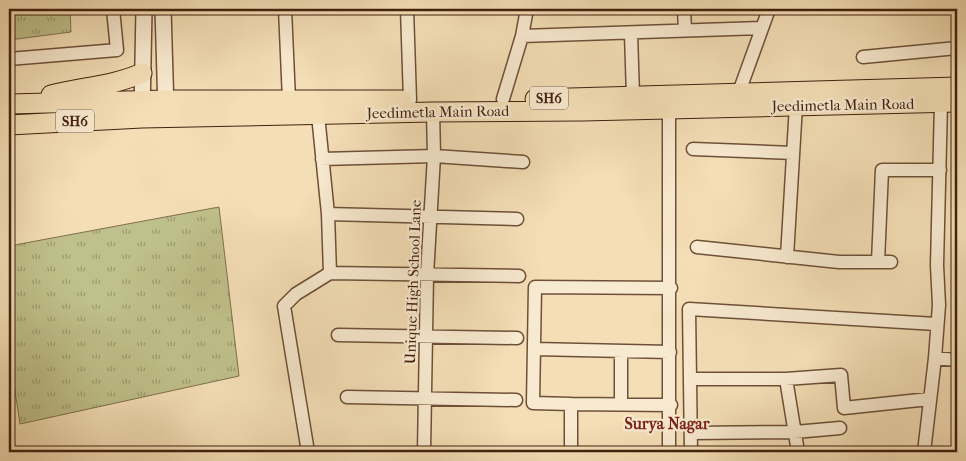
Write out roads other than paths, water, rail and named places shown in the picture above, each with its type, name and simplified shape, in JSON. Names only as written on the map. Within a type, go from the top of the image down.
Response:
[{"type":"main road","points":[[17,103],[75,89],[114,84],[142,73]]},
{"type":"main road","name":"Jeedimetla Main Road","points":[[17,103],[318,115],[600,104],[633,96],[957,87]]},
{"type":"main road","name":"Jeedimetla Main Road","points":[[166,109],[289,100],[503,99],[669,108],[949,102]]},
{"type":"main road","name":"Jeedimetla Main Road","points":[[9,125],[142,109]]},
{"type":"street","points":[[9,59],[117,50],[113,9]]},
{"type":"street","points":[[142,109],[144,9]]},
{"type":"street","points":[[163,9],[166,109]]},
{"type":"street","points":[[285,9],[289,100]]},
{"type":"street","points":[[407,9],[410,100]]},
{"type":"street","points":[[503,99],[522,36],[527,9]]},
{"type":"street","points":[[684,9],[685,30]]},
{"type":"street","points":[[739,92],[769,9]]},
{"type":"street","points":[[522,36],[631,34],[685,30],[762,28]]},
{"type":"street","points":[[631,34],[633,96]]},
{"type":"street","points":[[863,57],[957,48]]},
{"type":"street","points":[[924,452],[939,305],[937,265],[940,170],[949,102]]},
{"type":"street","points":[[787,257],[796,105]]},
{"type":"street","points":[[669,108],[670,452]]},
{"type":"street","name":"Unique High School Lane","points":[[424,452],[427,398],[427,275],[434,156],[433,112]]},
{"type":"street","points":[[318,115],[328,214],[330,273]]},
{"type":"street","points":[[693,150],[793,153]]},
{"type":"street","points":[[322,159],[434,156],[523,162]]},
{"type":"street","points":[[697,247],[839,262],[885,262],[882,170],[940,170]]},
{"type":"street","points":[[328,214],[517,219]]},
{"type":"street","points":[[308,452],[284,306],[296,294],[330,273],[519,276]]},
{"type":"street","points":[[671,288],[535,287],[533,403],[671,405]]},
{"type":"street","points":[[690,452],[692,433],[688,347],[689,309],[936,324]]},
{"type":"street","points":[[338,335],[517,338]]},
{"type":"street","points":[[534,349],[670,352]]},
{"type":"street","points":[[621,404],[622,351]]},
{"type":"street","points":[[935,358],[957,360]]},
{"type":"street","points":[[690,379],[786,379],[841,375],[844,408],[929,400]]},
{"type":"street","points":[[786,379],[798,452]]},
{"type":"street","points":[[347,397],[516,400]]},
{"type":"street","points":[[571,404],[571,452]]},
{"type":"street","points":[[692,433],[795,432],[840,428]]},
{"type":"district","name":"Surya Nagar","points":[[667,423]]}]
